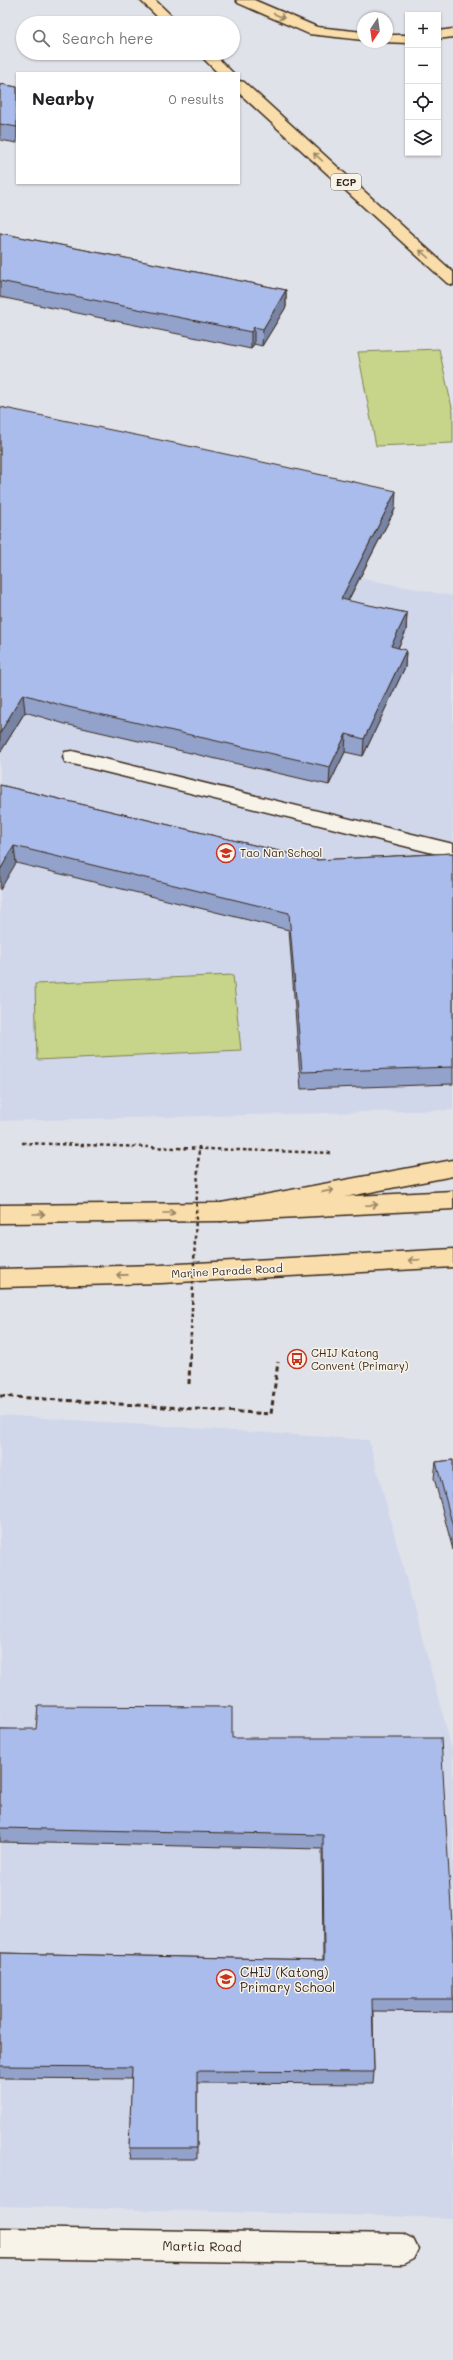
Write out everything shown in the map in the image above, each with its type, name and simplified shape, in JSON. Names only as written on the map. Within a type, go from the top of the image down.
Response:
[{"type":"main road","points":[[147,0],[164,16]]},
{"type":"main road","points":[[244,0],[314,31],[357,35]]},
{"type":"main road","points":[[441,35],[453,33]]},
{"type":"main road","points":[[393,39],[405,39]]},
{"type":"main road","points":[[212,60],[225,72]]},
{"type":"main road","name":"ECP","points":[[240,85],[453,280]]},
{"type":"main road","points":[[221,1212],[453,1168]]},
{"type":"main road","points":[[0,1214],[221,1212],[453,1200]]},
{"type":"main road","name":"Marine Parade Road","points":[[0,1278],[161,1274],[453,1258]]},
{"type":"street","points":[[72,757],[453,851]]},
{"type":"street","name":"Martia Road","points":[[0,2243],[403,2249]]},
{"type":"path","points":[[22,1143],[338,1153]]},
{"type":"path","points":[[189,1384],[199,1146]]},
{"type":"path","points":[[0,1396],[271,1414],[278,1362]]},
{"type":"shaded area","name":"Tao Nan School","points":[[0,509],[453,596],[453,1110],[0,1121]]},
{"type":"shaded area","name":"CHIJ (Katong) Primary School","points":[[0,1415],[369,1440],[453,1753],[453,2218],[0,2206]]},
{"type":"green space","points":[[439,349],[453,412],[453,443],[376,446],[358,352]]},
{"type":"green space","points":[[233,975],[241,1050],[37,1060],[35,984]]},
{"type":"building","points":[[0,84],[16,87],[16,127],[0,124]]},
{"type":"building","points":[[0,233],[286,290],[263,329],[254,327],[251,332],[0,281]]},
{"type":"building","points":[[0,407],[396,491],[341,599],[407,613],[391,646],[406,650],[364,739],[346,734],[330,767],[64,706],[23,694],[0,733]]},
{"type":"building","points":[[0,785],[317,860],[453,853],[453,1067],[302,1072],[289,913],[14,846],[0,870]]},
{"type":"building","points":[[453,1460],[453,1527],[436,1462]]},
{"type":"building","points":[[38,1706],[232,1707],[232,1738],[441,1738],[453,1942],[453,1999],[372,1999],[374,2072],[197,2071],[197,2148],[129,2148],[132,2067],[0,2066],[0,1953],[324,1960],[323,1835],[0,1828],[0,1729],[36,1729]]},
{"type":"place","name":"Tao Nan School","points":[[226,853]]},
{"type":"place","name":"CHIJ Katong Convent (Primary)","points":[[297,1359]]},
{"type":"place","name":"CHIJ (Katong) Primary School","points":[[226,1979]]}]
